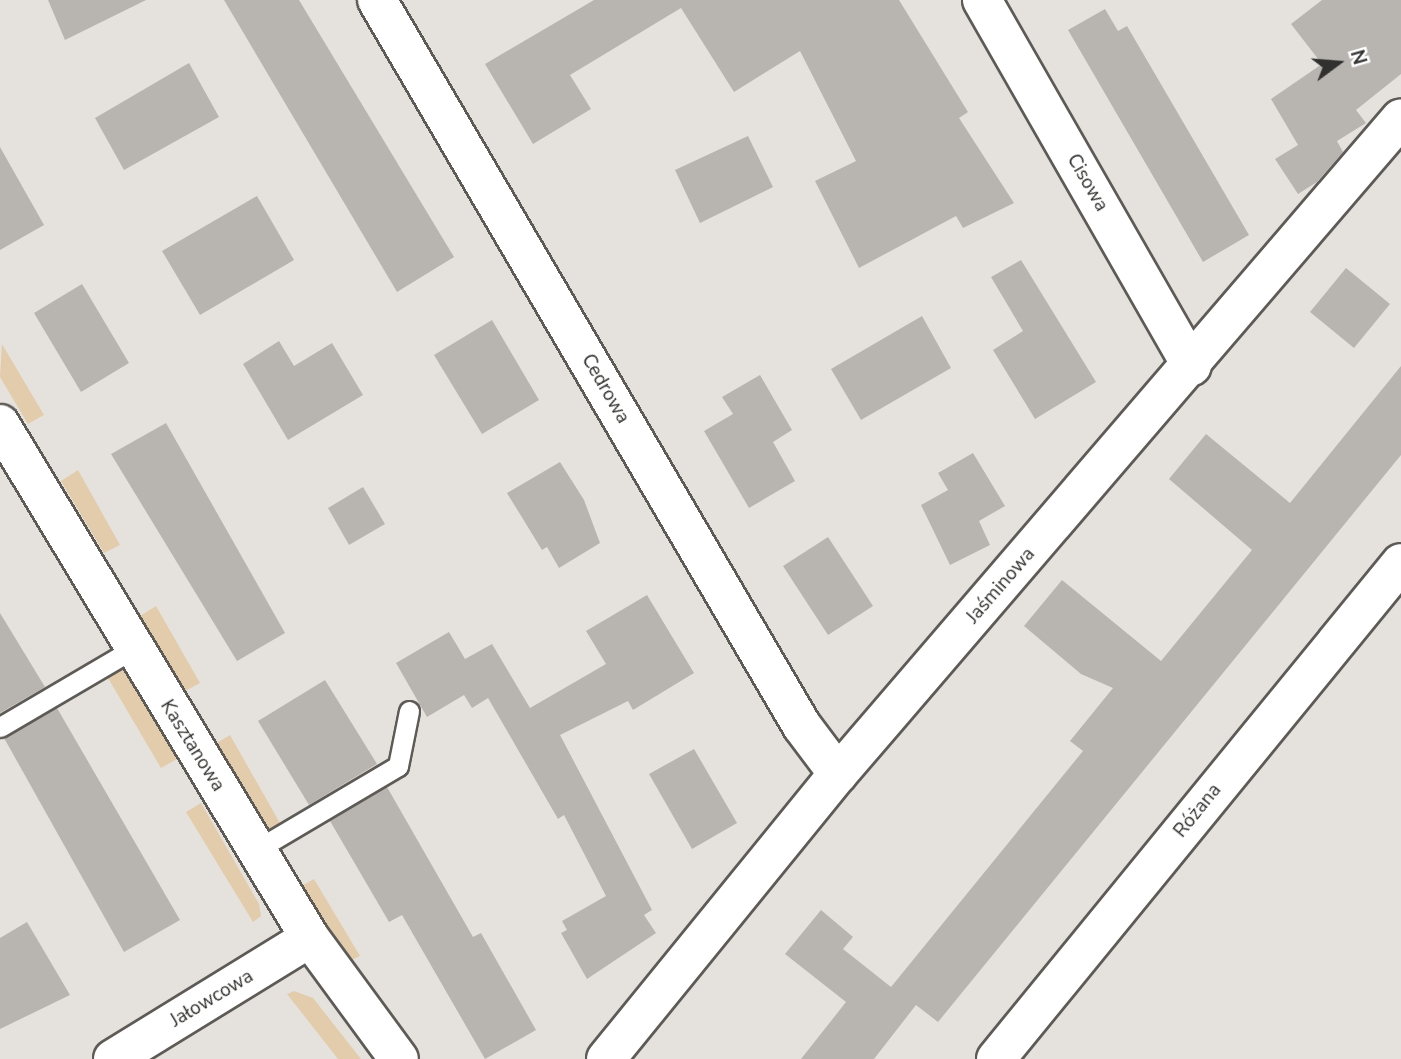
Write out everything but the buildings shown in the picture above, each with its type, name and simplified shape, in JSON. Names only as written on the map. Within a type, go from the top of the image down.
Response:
[{"type":"street","name":"Cedrowa","points":[[377,0],[802,726],[838,774]]},
{"type":"street","name":"Cisowa","points":[[982,0],[1192,366]]},
{"type":"street","name":"Jaśminowa","points":[[606,1059],[838,774],[1192,366],[1401,118]]},
{"type":"street","name":"Kasztanowa","points":[[0,424],[133,649],[310,938],[399,1059]]},
{"type":"street","name":"Różana","points":[[996,1059],[1401,564]]},
{"type":"street","name":"Jałowcowa","points":[[113,1059],[310,938]]},
{"type":"lane","points":[[0,727],[133,649]]},
{"type":"lane","points":[[256,850],[398,766],[409,711]]},
{"type":"shaded area","points":[[2,344],[44,415],[28,424],[0,377]]},
{"type":"shaded area","points":[[78,470],[120,545],[104,553],[61,481]]},
{"type":"shaded area","points":[[156,606],[200,683],[185,691],[140,616]]},
{"type":"shaded area","points":[[123,669],[177,759],[161,768],[108,678]]},
{"type":"shaded area","points":[[230,735],[281,825],[269,832],[215,744]]},
{"type":"shaded area","points":[[201,803],[259,904],[261,916],[253,922],[186,812]]},
{"type":"shaded area","points":[[314,879],[360,956],[346,963],[300,887]]},
{"type":"shaded area","points":[[294,991],[313,998],[361,1059],[338,1059],[287,994]]}]
